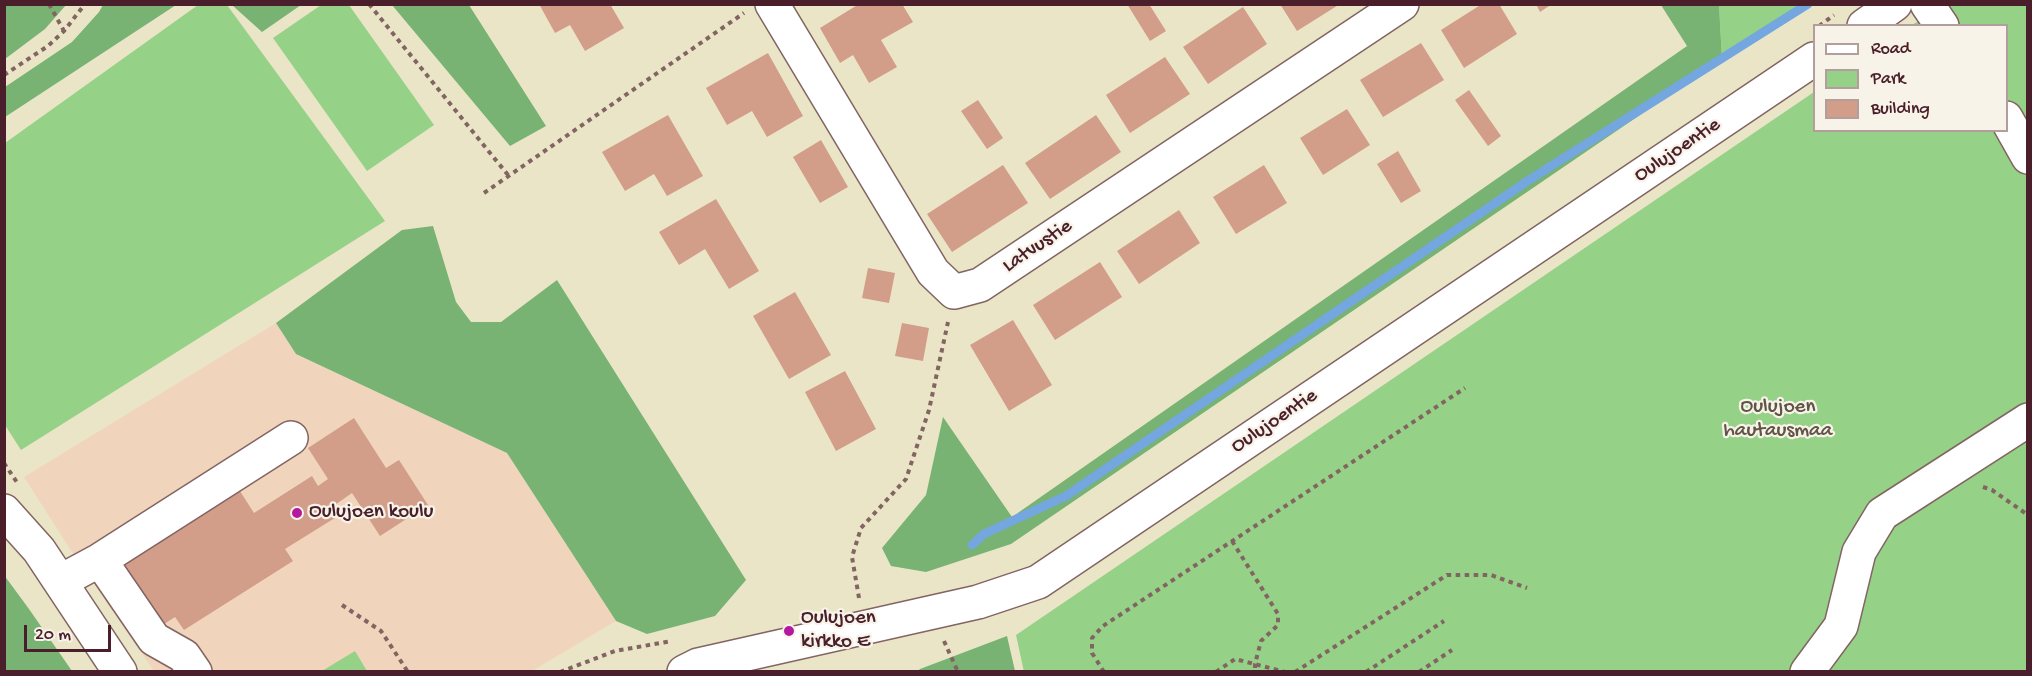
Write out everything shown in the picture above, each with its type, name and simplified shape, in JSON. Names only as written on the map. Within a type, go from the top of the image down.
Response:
[{"type":"street","name":"Latvustie","points":[[954,292],[980,285],[1402,4]]},
{"type":"street","points":[[1867,24],[1895,4]]},
{"type":"street","points":[[1927,4],[1941,24]]},
{"type":"street","points":[[775,9],[933,272],[954,292]]},
{"type":"street","name":"Oulujoentie","points":[[684,672],[698,665],[978,602],[1038,582],[1813,60]]},
{"type":"street","points":[[2008,120],[2028,157]]},
{"type":"street","points":[[1807,672],[1841,626],[1859,552],[1882,514],[2028,420]]},
{"type":"street","points":[[61,581],[100,560],[291,438]]},
{"type":"street","points":[[4,511],[39,550],[120,672]]},
{"type":"street","points":[[100,560],[154,639],[184,656],[195,672]]},
{"type":"path","points":[[49,4],[64,32]]},
{"type":"path","points":[[4,75],[48,46],[64,32],[85,4]]},
{"type":"path","points":[[369,4],[508,175]]},
{"type":"path","points":[[484,193],[748,10],[761,16],[775,9]]},
{"type":"path","points":[[860,608],[852,557],[861,528],[906,479],[929,410],[954,292]]},
{"type":"path","points":[[1104,672],[1092,653],[1092,638],[1103,626],[1465,388]]},
{"type":"path","points":[[1945,475],[1992,490],[2028,515]]},
{"type":"path","points":[[1232,541],[1278,614],[1278,625],[1261,641],[1255,672]]},
{"type":"path","points":[[1295,672],[1448,575],[1491,575],[1527,588]]},
{"type":"path","points":[[342,605],[381,631],[408,672]]},
{"type":"path","points":[[1366,672],[1443,621]]},
{"type":"path","points":[[560,672],[615,651],[673,640]]},
{"type":"path","points":[[1419,672],[1452,650]]},
{"type":"path","points":[[1216,672],[1234,659],[1285,672]]},
{"type":"shaded area","name":"Oulujoen koulu","points":[[276,323],[296,354],[507,453],[616,621],[532,671],[154,671],[70,549],[24,477]]},
{"type":"green space","points":[[5,4],[66,5],[45,29],[5,59]]},
{"type":"green space","points":[[1719,4],[1810,5],[1722,59]]},
{"type":"green space","points":[[103,5],[176,5],[5,117],[5,87],[72,42]]},
{"type":"green space","points":[[198,5],[227,5],[385,221],[21,450],[5,425],[5,143]]},
{"type":"green space","points":[[232,5],[301,5],[262,32]]},
{"type":"green space","points":[[321,5],[349,5],[434,125],[367,171],[273,38]]},
{"type":"green space","points":[[392,5],[469,5],[546,126],[510,146]]},
{"type":"green space","points":[[1661,5],[1719,5],[1722,59],[1011,544],[926,572],[891,566],[882,548],[926,495],[943,417],[1012,517],[1687,46]]},
{"type":"green space","name":"Oulujoen hautausmaa","points":[[1943,5],[2027,5],[2027,671],[1024,672],[1016,635],[1813,93],[1813,132],[2008,132],[2008,24],[1914,24]]},
{"type":"green space","points":[[433,226],[456,302],[471,322],[501,322],[557,280],[746,580],[715,616],[647,634],[616,621],[507,453],[296,354],[276,323],[402,230]]},
{"type":"green space","points":[[4,575],[29,609],[72,671],[5,671]]},
{"type":"green space","points":[[1007,636],[1015,671],[918,671],[920,669]]},
{"type":"green space","points":[[355,651],[367,671],[322,671]]},
{"type":"building","points":[[539,4],[610,4],[624,28],[585,51],[570,25],[555,33]]},
{"type":"building","points":[[859,4],[902,4],[913,22],[881,40],[897,67],[869,83],[853,55],[840,63],[820,28]]},
{"type":"building","points":[[1127,4],[1149,4],[1166,31],[1150,41]]},
{"type":"building","points":[[1280,4],[1340,4],[1297,31]]},
{"type":"building","points":[[1482,4],[1499,4],[1517,34],[1464,68],[1441,30]]},
{"type":"building","points":[[1536,4],[1552,4],[1540,12]]},
{"type":"building","points":[[1243,7],[1267,44],[1208,84],[1183,47]]},
{"type":"building","points":[[1421,43],[1444,80],[1383,117],[1360,80]]},
{"type":"building","points":[[768,53],[803,116],[767,137],[752,111],[727,125],[706,88]]},
{"type":"building","points":[[1165,57],[1190,94],[1130,133],[1106,95]]},
{"type":"building","points":[[1469,90],[1501,136],[1488,146],[1455,100]]},
{"type":"building","points":[[978,100],[1003,138],[987,149],[961,111]]},
{"type":"building","points":[[1347,109],[1370,145],[1323,175],[1300,138]]},
{"type":"building","points":[[668,115],[703,176],[667,196],[654,174],[625,191],[602,152]]},
{"type":"building","points":[[1096,115],[1121,152],[1050,199],[1025,163]]},
{"type":"building","points":[[821,140],[848,187],[820,203],[793,157]]},
{"type":"building","points":[[1398,151],[1421,191],[1401,203],[1377,164]]},
{"type":"building","points":[[1003,165],[1028,203],[952,252],[927,214]]},
{"type":"building","points":[[1264,165],[1287,203],[1236,234],[1213,197]]},
{"type":"building","points":[[716,199],[759,271],[729,289],[705,249],[679,265],[659,232]]},
{"type":"building","points":[[1179,210],[1200,243],[1139,284],[1117,251]]},
{"type":"building","points":[[1100,262],[1122,297],[1055,340],[1033,305]]},
{"type":"building","points":[[868,268],[895,273],[889,303],[862,298]]},
{"type":"building","points":[[795,292],[831,355],[789,379],[753,316]]},
{"type":"building","points":[[1013,320],[1052,385],[1009,411],[970,345]]},
{"type":"building","points":[[902,323],[929,328],[923,361],[895,356]]},
{"type":"building","points":[[845,371],[876,429],[836,451],[805,392]]},
{"type":"building","points":[[354,418],[386,468],[399,460],[428,505],[380,536],[352,493],[332,507],[338,516],[285,549],[293,561],[184,630],[175,617],[161,626],[119,560],[236,485],[254,513],[312,476],[318,486],[328,479],[308,448]]},
{"type":"waterway","points":[[972,545],[984,534],[1066,496],[1529,180],[1808,4]]},
{"type":"place","name":"Oulujoen koulu","points":[[297,513]]},
{"type":"place","name":"Oulujoen kirkko E","points":[[789,631]]}]
